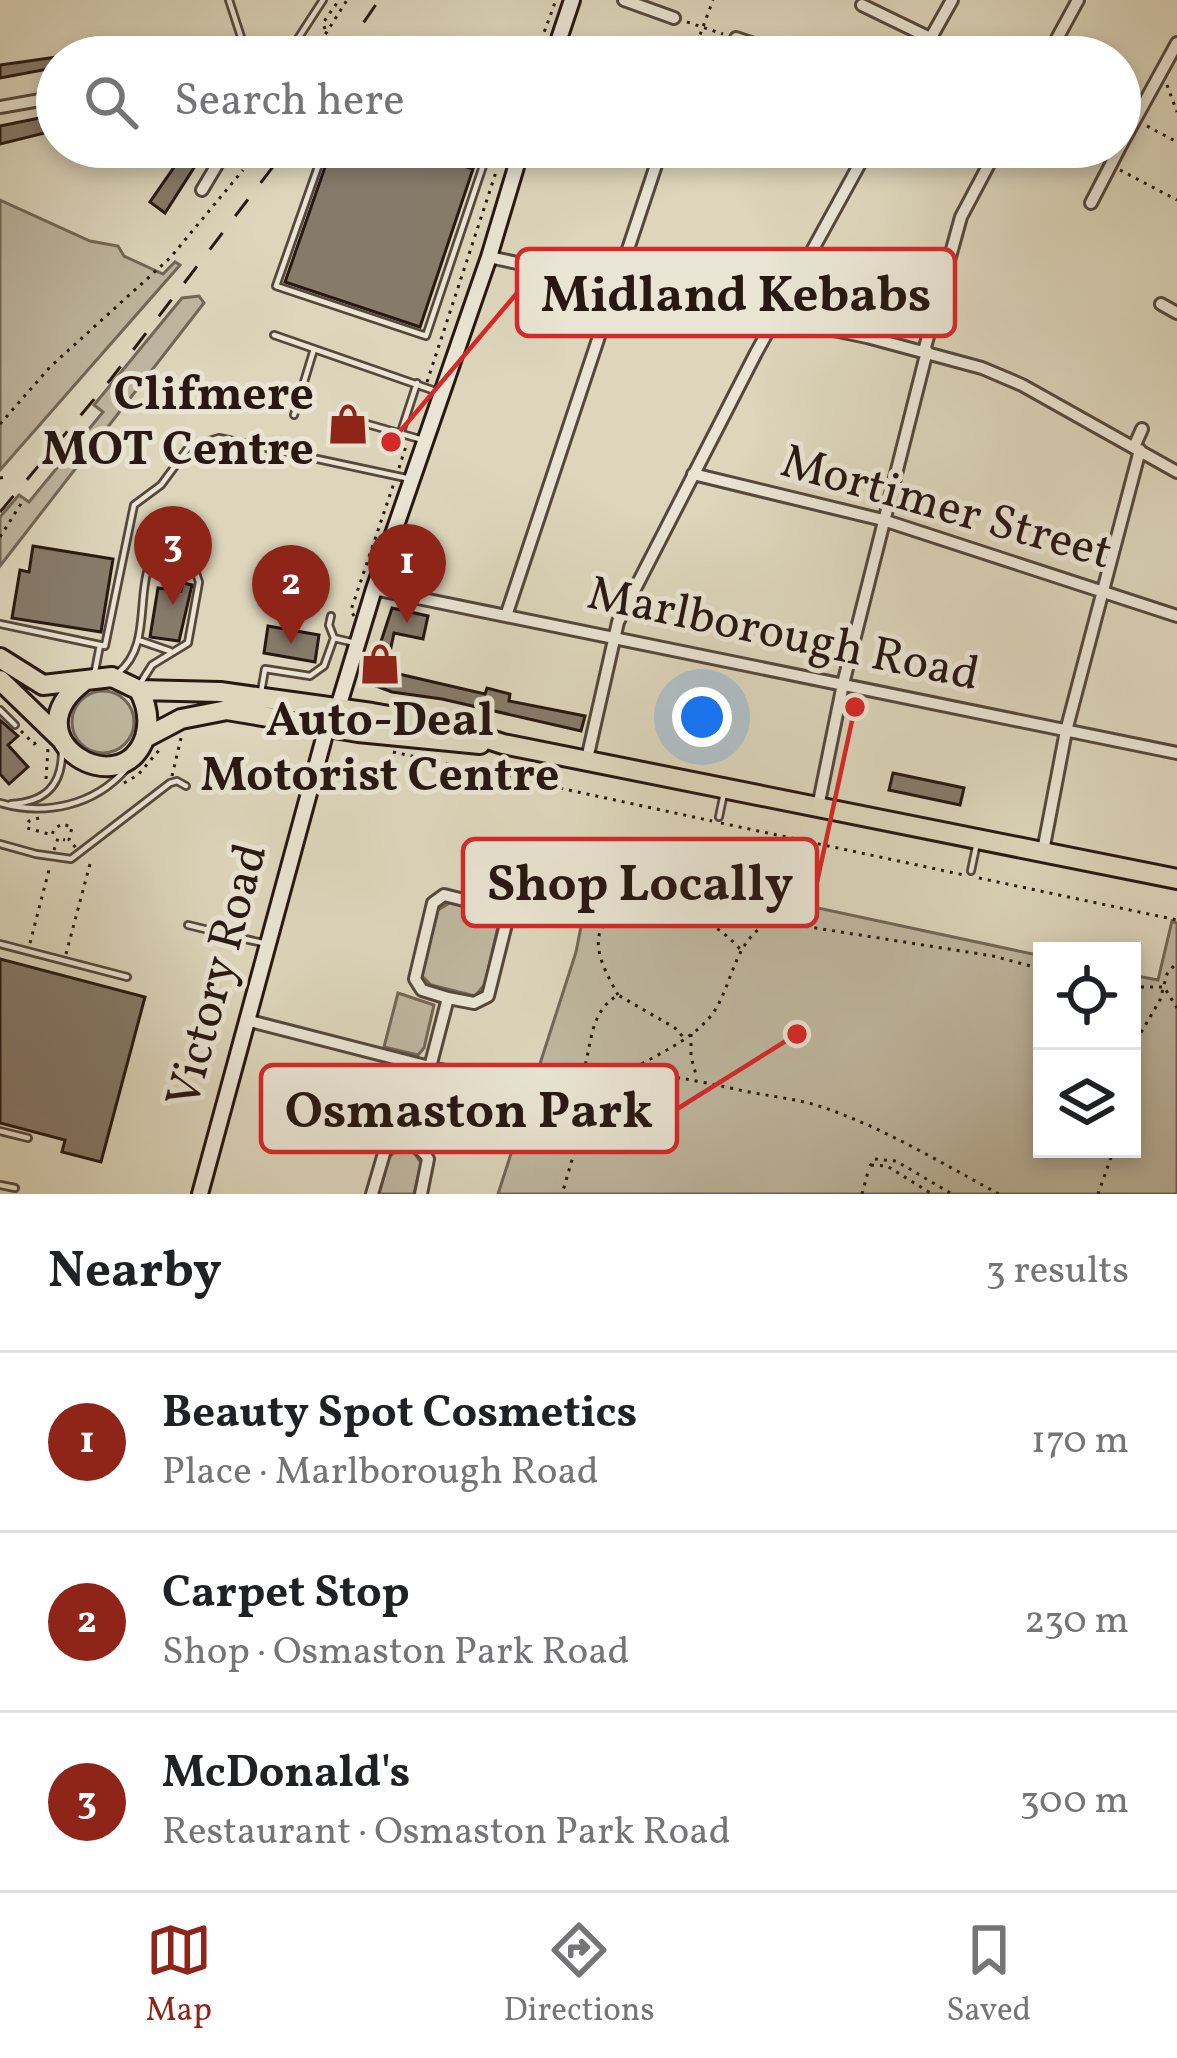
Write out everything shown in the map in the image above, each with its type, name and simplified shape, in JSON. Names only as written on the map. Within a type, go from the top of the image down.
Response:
[{"type":"highway","points":[[0,658],[43,685],[97,679],[138,690],[260,698],[332,719],[468,744],[503,744],[587,759],[1177,879]]},
{"type":"highway","points":[[55,740],[73,690],[97,679]]},
{"type":"highway","points":[[0,680],[55,740],[82,762],[101,766],[122,763],[181,719],[215,711],[332,719]]},
{"type":"highway","points":[[138,690],[148,712],[149,744]]},
{"type":"street","points":[[560,36],[572,0]]},
{"type":"street","points":[[624,0],[656,5],[674,18]]},
{"type":"street","points":[[932,36],[952,0]]},
{"type":"street","points":[[1058,36],[1078,0]]},
{"type":"street","points":[[871,5],[927,36]]},
{"type":"street","points":[[1141,107],[1177,43]]},
{"type":"street","points":[[0,107],[36,101]]},
{"type":"street","points":[[202,190],[215,168]]},
{"type":"street","name":"Victory Road","points":[[200,1194],[332,719],[515,168]]},
{"type":"street","points":[[506,616],[655,168]]},
{"type":"street","points":[[587,759],[613,637],[775,317],[857,168]]},
{"type":"street","points":[[818,807],[843,684],[961,218],[987,168]]},
{"type":"street","points":[[1091,203],[1108,168]]},
{"type":"street","points":[[971,197],[985,204]]},
{"type":"street","points":[[489,257],[926,351],[1001,375],[1177,472]]},
{"type":"street","points":[[1161,304],[1174,313]]},
{"type":"street","points":[[1043,851],[1066,730],[1142,429]]},
{"type":"street","name":"Mortimer Street","points":[[694,474],[883,520],[1177,616]]},
{"type":"street","name":"Marlborough Road","points":[[374,589],[1177,753]]},
{"type":"street","points":[[444,895],[500,909],[508,920],[488,996],[474,1003],[448,998],[422,990],[415,972],[433,903],[444,895]]},
{"type":"street","points":[[410,1144],[448,998]]},
{"type":"street","points":[[246,1020],[527,1092]]},
{"type":"street","points":[[372,1194],[388,1146],[410,1144],[422,1149],[428,1159],[421,1194]]},
{"type":"lane","points":[[229,0],[241,36]]},
{"type":"lane","points":[[300,36],[323,0]]},
{"type":"lane","points":[[318,168],[276,286],[426,336],[482,168]]},
{"type":"lane","points":[[274,335],[441,393]]},
{"type":"lane","points":[[295,415],[314,349]]},
{"type":"lane","points":[[400,435],[417,383]]},
{"type":"lane","points":[[353,421],[425,440]]},
{"type":"lane","points":[[0,624],[105,646],[134,505],[161,485],[189,446],[220,438],[412,480]]},
{"type":"lane","points":[[100,645],[97,679],[128,665],[139,640],[146,569],[154,563],[184,565],[198,572],[188,643],[152,664],[138,690]]},
{"type":"lane","points":[[260,698],[265,669],[310,676],[324,666],[334,638],[331,616]]},
{"type":"lane","points":[[334,638],[359,644]]},
{"type":"lane","points":[[139,640],[176,652]]},
{"type":"lane","points":[[0,710],[15,725]]},
{"type":"lane","points":[[3,804],[32,802],[52,789],[62,771],[55,740]]},
{"type":"lane","points":[[3,804],[44,810],[83,799],[120,776],[149,744]]},
{"type":"lane","points":[[0,844],[70,859],[170,783],[186,786]]},
{"type":"lane","points":[[719,817],[725,789]]},
{"type":"lane","points":[[971,871],[978,838]]},
{"type":"lane","points":[[188,925],[229,935]]},
{"type":"lane","points":[[245,939],[268,945]]},
{"type":"lane","points":[[0,944],[127,977]]},
{"type":"lane","points":[[0,1131],[28,1138]]},
{"type":"lane","points":[[0,1185],[14,1188]]},
{"type":"path","points":[[327,29],[323,23],[339,0]]},
{"type":"path","points":[[323,36],[347,0]]},
{"type":"path","points":[[543,36],[556,0]]},
{"type":"path","points":[[699,36],[713,0]]},
{"type":"path","points":[[674,18],[730,36]]},
{"type":"path","points":[[1164,77],[1177,112]]},
{"type":"path","points":[[1141,124],[1177,142]]},
{"type":"path","points":[[0,424],[50,367],[170,258],[241,168]]},
{"type":"path","points":[[1116,168],[1177,200]]},
{"type":"path","points":[[0,537],[24,499]]},
{"type":"path","points":[[15,725],[34,744],[55,740]]},
{"type":"path","points":[[170,783],[179,733]]},
{"type":"path","points":[[52,789],[45,782],[55,740]]},
{"type":"path","points":[[122,785],[138,775],[149,744]]},
{"type":"path","points":[[376,748],[1177,920]]},
{"type":"path","points":[[28,951],[58,838],[70,841]]},
{"type":"path","points":[[684,1038],[618,995],[602,962],[599,938],[608,922],[638,908],[678,909],[720,927],[741,950]]},
{"type":"path","points":[[629,1071],[684,1038],[716,1008],[741,950],[764,924],[779,921],[1033,967]]},
{"type":"path","points":[[1141,1033],[1177,962]]},
{"type":"path","points":[[1141,987],[1164,987]]},
{"type":"path","points":[[1164,987],[1177,1009]]},
{"type":"path","points":[[582,1075],[592,1030],[608,1001],[618,995]]},
{"type":"path","points":[[691,1032],[697,1079]]},
{"type":"path","points":[[527,1092],[582,1075],[629,1071],[697,1079],[823,1107],[999,1194]]},
{"type":"path","points":[[527,1092],[569,1102],[586,1112],[562,1194]]},
{"type":"path","points":[[1098,1194],[1111,1158]]},
{"type":"path","points":[[862,1194],[874,1159],[896,1161],[952,1194]]},
{"type":"path","points":[[870,1166],[887,1166],[932,1194]]},
{"type":"shaded area","points":[[0,200],[90,241],[118,246],[124,256],[163,274],[175,262],[180,265],[0,470]]},
{"type":"shaded area","points":[[199,296],[204,303],[0,566],[0,517],[19,495],[29,502],[103,412],[94,405],[182,298]]},
{"type":"shaded area","points":[[103,691],[125,700],[134,722],[125,744],[103,753],[81,744],[72,722],[81,700]]},
{"type":"shaded area","points":[[594,860],[1033,954],[1033,1158],[1141,1158],[1141,977],[1158,980],[1172,921],[1177,923],[1177,1194],[498,1194],[576,952]]},
{"type":"shaded area","points":[[451,902],[491,913],[499,922],[485,984],[475,996],[431,985],[421,975],[438,910]]},
{"type":"shaded area","points":[[398,993],[434,1005],[418,1055],[384,1047]]},
{"type":"shaded area","points":[[400,1148],[413,1151],[421,1163],[414,1194],[379,1194],[389,1157]]},
{"type":"building","points":[[36,60],[36,71],[0,78],[0,65]]},
{"type":"building","points":[[36,119],[36,135],[0,144],[0,126]]},
{"type":"building","points":[[173,168],[194,168],[165,213],[150,202]]},
{"type":"building","points":[[325,168],[473,169],[420,327],[285,282]]},
{"type":"building","points":[[33,546],[113,559],[101,632],[12,618],[20,570],[29,572]]},
{"type":"building","points":[[183,583],[192,585],[179,641],[150,637],[158,588],[181,591]]},
{"type":"building","points":[[392,608],[428,616],[423,639],[394,633],[386,671],[485,694],[487,688],[510,694],[509,701],[585,716],[581,731],[371,684]]},
{"type":"building","points":[[268,626],[319,635],[315,662],[264,653]]},
{"type":"building","points":[[0,720],[18,736],[8,745],[28,767],[9,784],[0,774]]},
{"type":"building","points":[[893,773],[964,788],[960,805],[889,790]]},
{"type":"building","points":[[0,959],[145,997],[101,1162],[62,1152],[65,1140],[0,1123]]},
{"type":"railway","points":[[354,36],[379,0]]},
{"type":"railway","points":[[0,512],[111,379],[272,168]]},
{"type":"place","name":"Clifmere MOT Centre","points":[[348,424]]},
{"type":"place","name":"Midland Kebabs","points":[[391,442]]},
{"type":"place","name":"McDonald's","points":[[173,605]]},
{"type":"place","name":"Beauty Spot Cosmetics","points":[[407,623]]},
{"type":"place","name":"Carpet Stop","points":[[291,644]]},
{"type":"place","name":"Auto-Deal Motorist Centre","points":[[380,664]]},
{"type":"place","name":"Shop Locally","points":[[855,707]]},
{"type":"place","name":"Osmaston Park","points":[[797,1034]]}]
